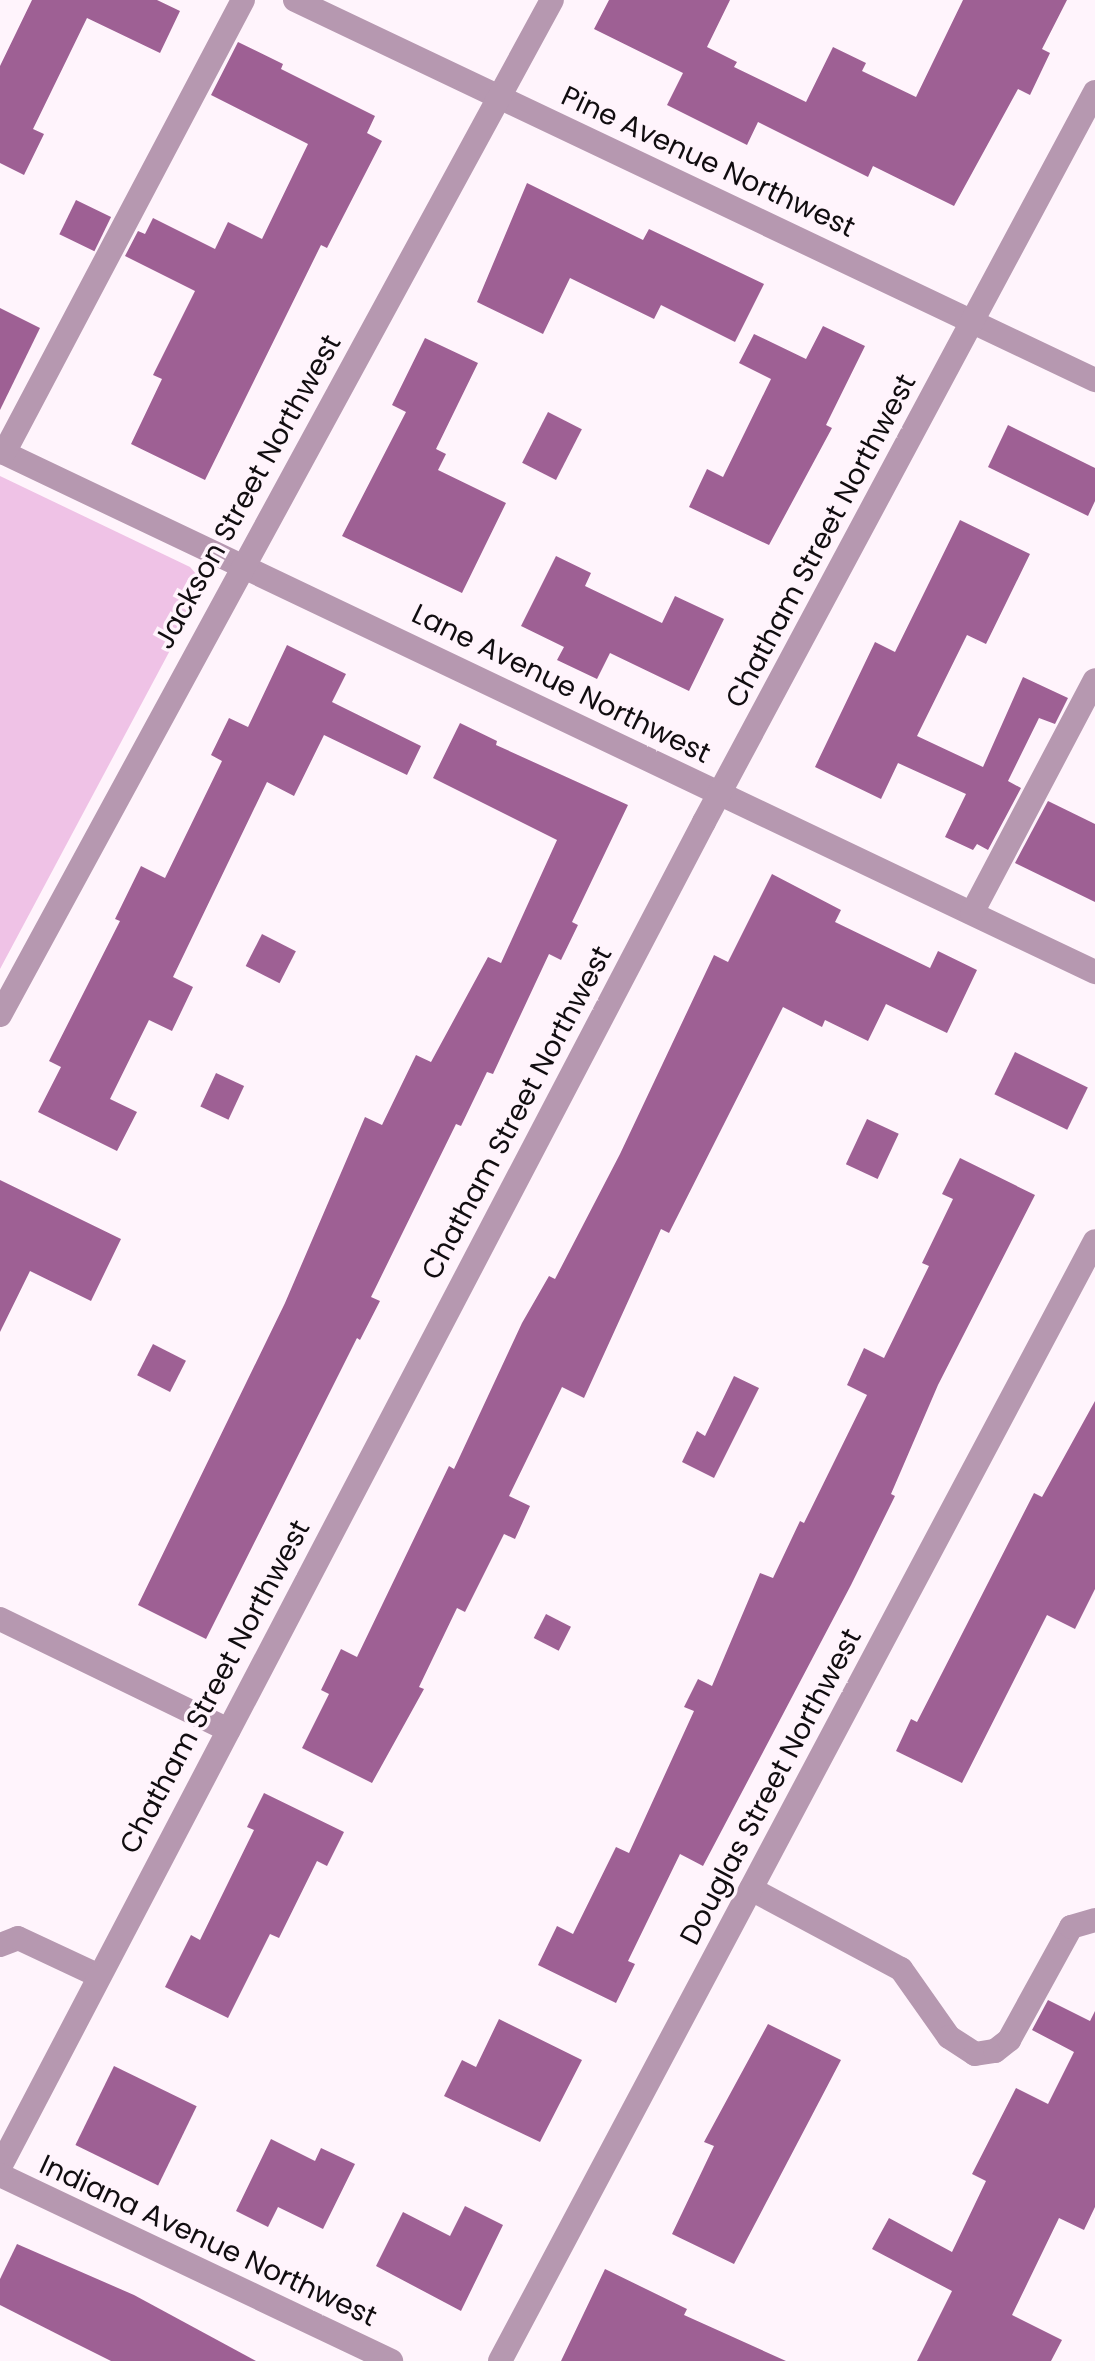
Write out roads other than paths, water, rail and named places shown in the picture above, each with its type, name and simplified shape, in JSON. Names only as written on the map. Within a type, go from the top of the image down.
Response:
[{"type":"street","points":[[2,452],[243,0]]},
{"type":"street","name":"Pine Avenue Northwest","points":[[295,0],[1095,380]]},
{"type":"street","name":"Jackson Street Northwest","points":[[0,1015],[242,564],[552,0]]},
{"type":"street","name":"Chatham Street Northwest","points":[[0,2167],[97,1975],[229,1730],[719,793],[1095,92]]},
{"type":"street","name":"Lane Avenue Northwest","points":[[2,452],[1095,972]]},
{"type":"street","points":[[972,913],[1095,680]]},
{"type":"street","name":"Douglas Street Northwest","points":[[500,2361],[1095,1241]]},
{"type":"street","points":[[0,1619],[229,1730]]},
{"type":"street","points":[[751,1889],[901,1969],[949,2037],[964,2049],[984,2054],[1009,2040],[1071,1927],[1095,1920]]},
{"type":"street","points":[[0,1945],[18,1938],[97,1975]]},
{"type":"street","name":"Indiana Avenue Northwest","points":[[0,2175],[391,2361]]}]
